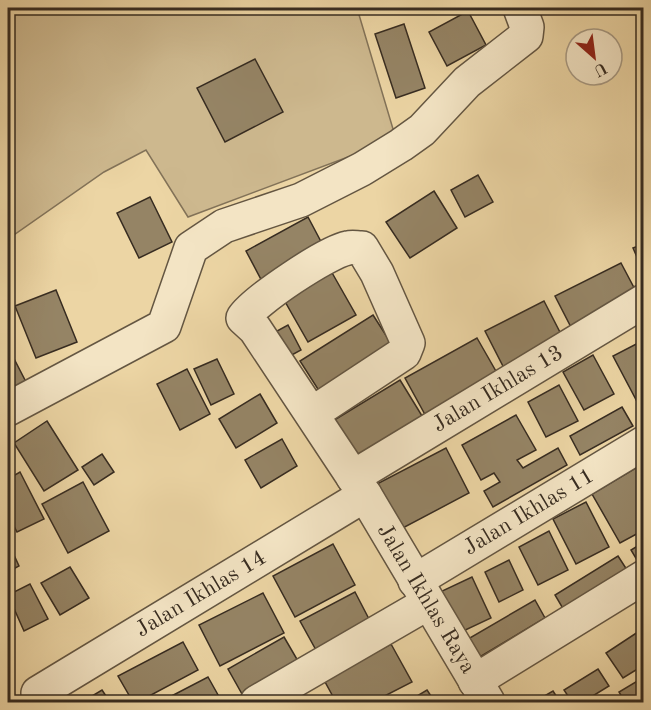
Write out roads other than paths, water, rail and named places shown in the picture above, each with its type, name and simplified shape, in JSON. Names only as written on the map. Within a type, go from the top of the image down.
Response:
[{"type":"street","points":[[8,409],[164,326],[191,249],[224,226],[301,200],[362,169],[422,130],[467,82],[526,36],[527,27],[520,8]]},
{"type":"street","name":"Jalan Ikhlas Raya","points":[[313,413],[404,353],[408,343],[377,273],[362,248],[348,248],[326,258],[261,299],[243,318],[255,329],[313,413],[481,692]]},
{"type":"street","name":"Jalan Ikhlas 13","points":[[359,486],[644,301]]},
{"type":"street","name":"Jalan Ikhlas 11","points":[[257,702],[644,443]]},
{"type":"street","name":"Jalan Ikhlas 14","points":[[38,693],[359,486]]},
{"type":"street","points":[[481,692],[644,577]]}]
